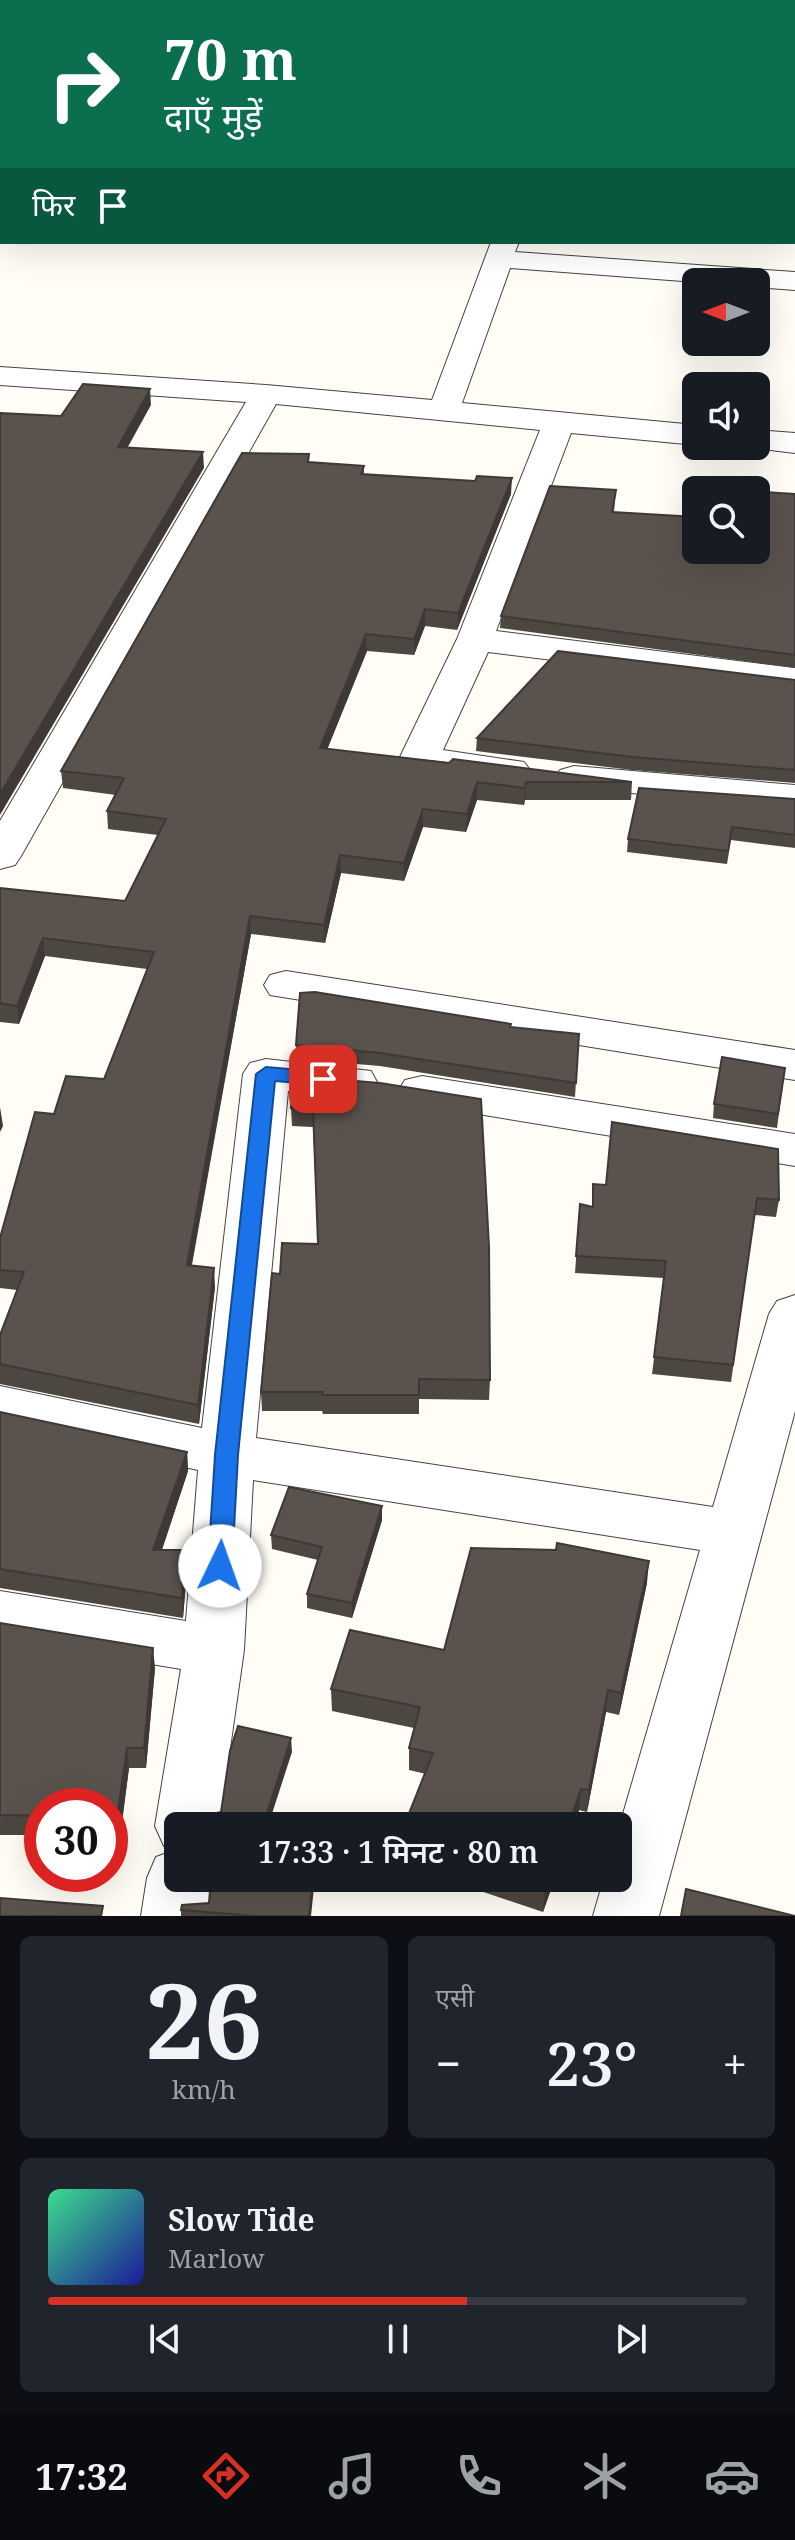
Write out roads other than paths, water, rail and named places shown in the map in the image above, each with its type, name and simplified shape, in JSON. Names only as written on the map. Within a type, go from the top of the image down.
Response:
[{"type":"street","points":[[443,413],[502,250],[795,281]]},
{"type":"street","points":[[0,376],[266,394],[682,434]]},
{"type":"street","points":[[0,856],[266,394]]},
{"type":"street","points":[[558,424],[475,639],[419,759],[632,785],[795,797]]},
{"type":"street","points":[[770,441],[795,443]]},
{"type":"street","points":[[475,639],[795,679]]},
{"type":"street","points":[[286,985],[795,1065]]},
{"type":"street","points":[[189,1812],[214,1650],[227,1455],[266,1074],[380,1084],[795,1150]]},
{"type":"street","points":[[626,1916],[795,1314]]},
{"type":"street","points":[[0,1407],[227,1455],[736,1533]]},
{"type":"street","points":[[0,1615],[214,1650]]},
{"type":"street","points":[[174,1916],[177,1892]]}]
